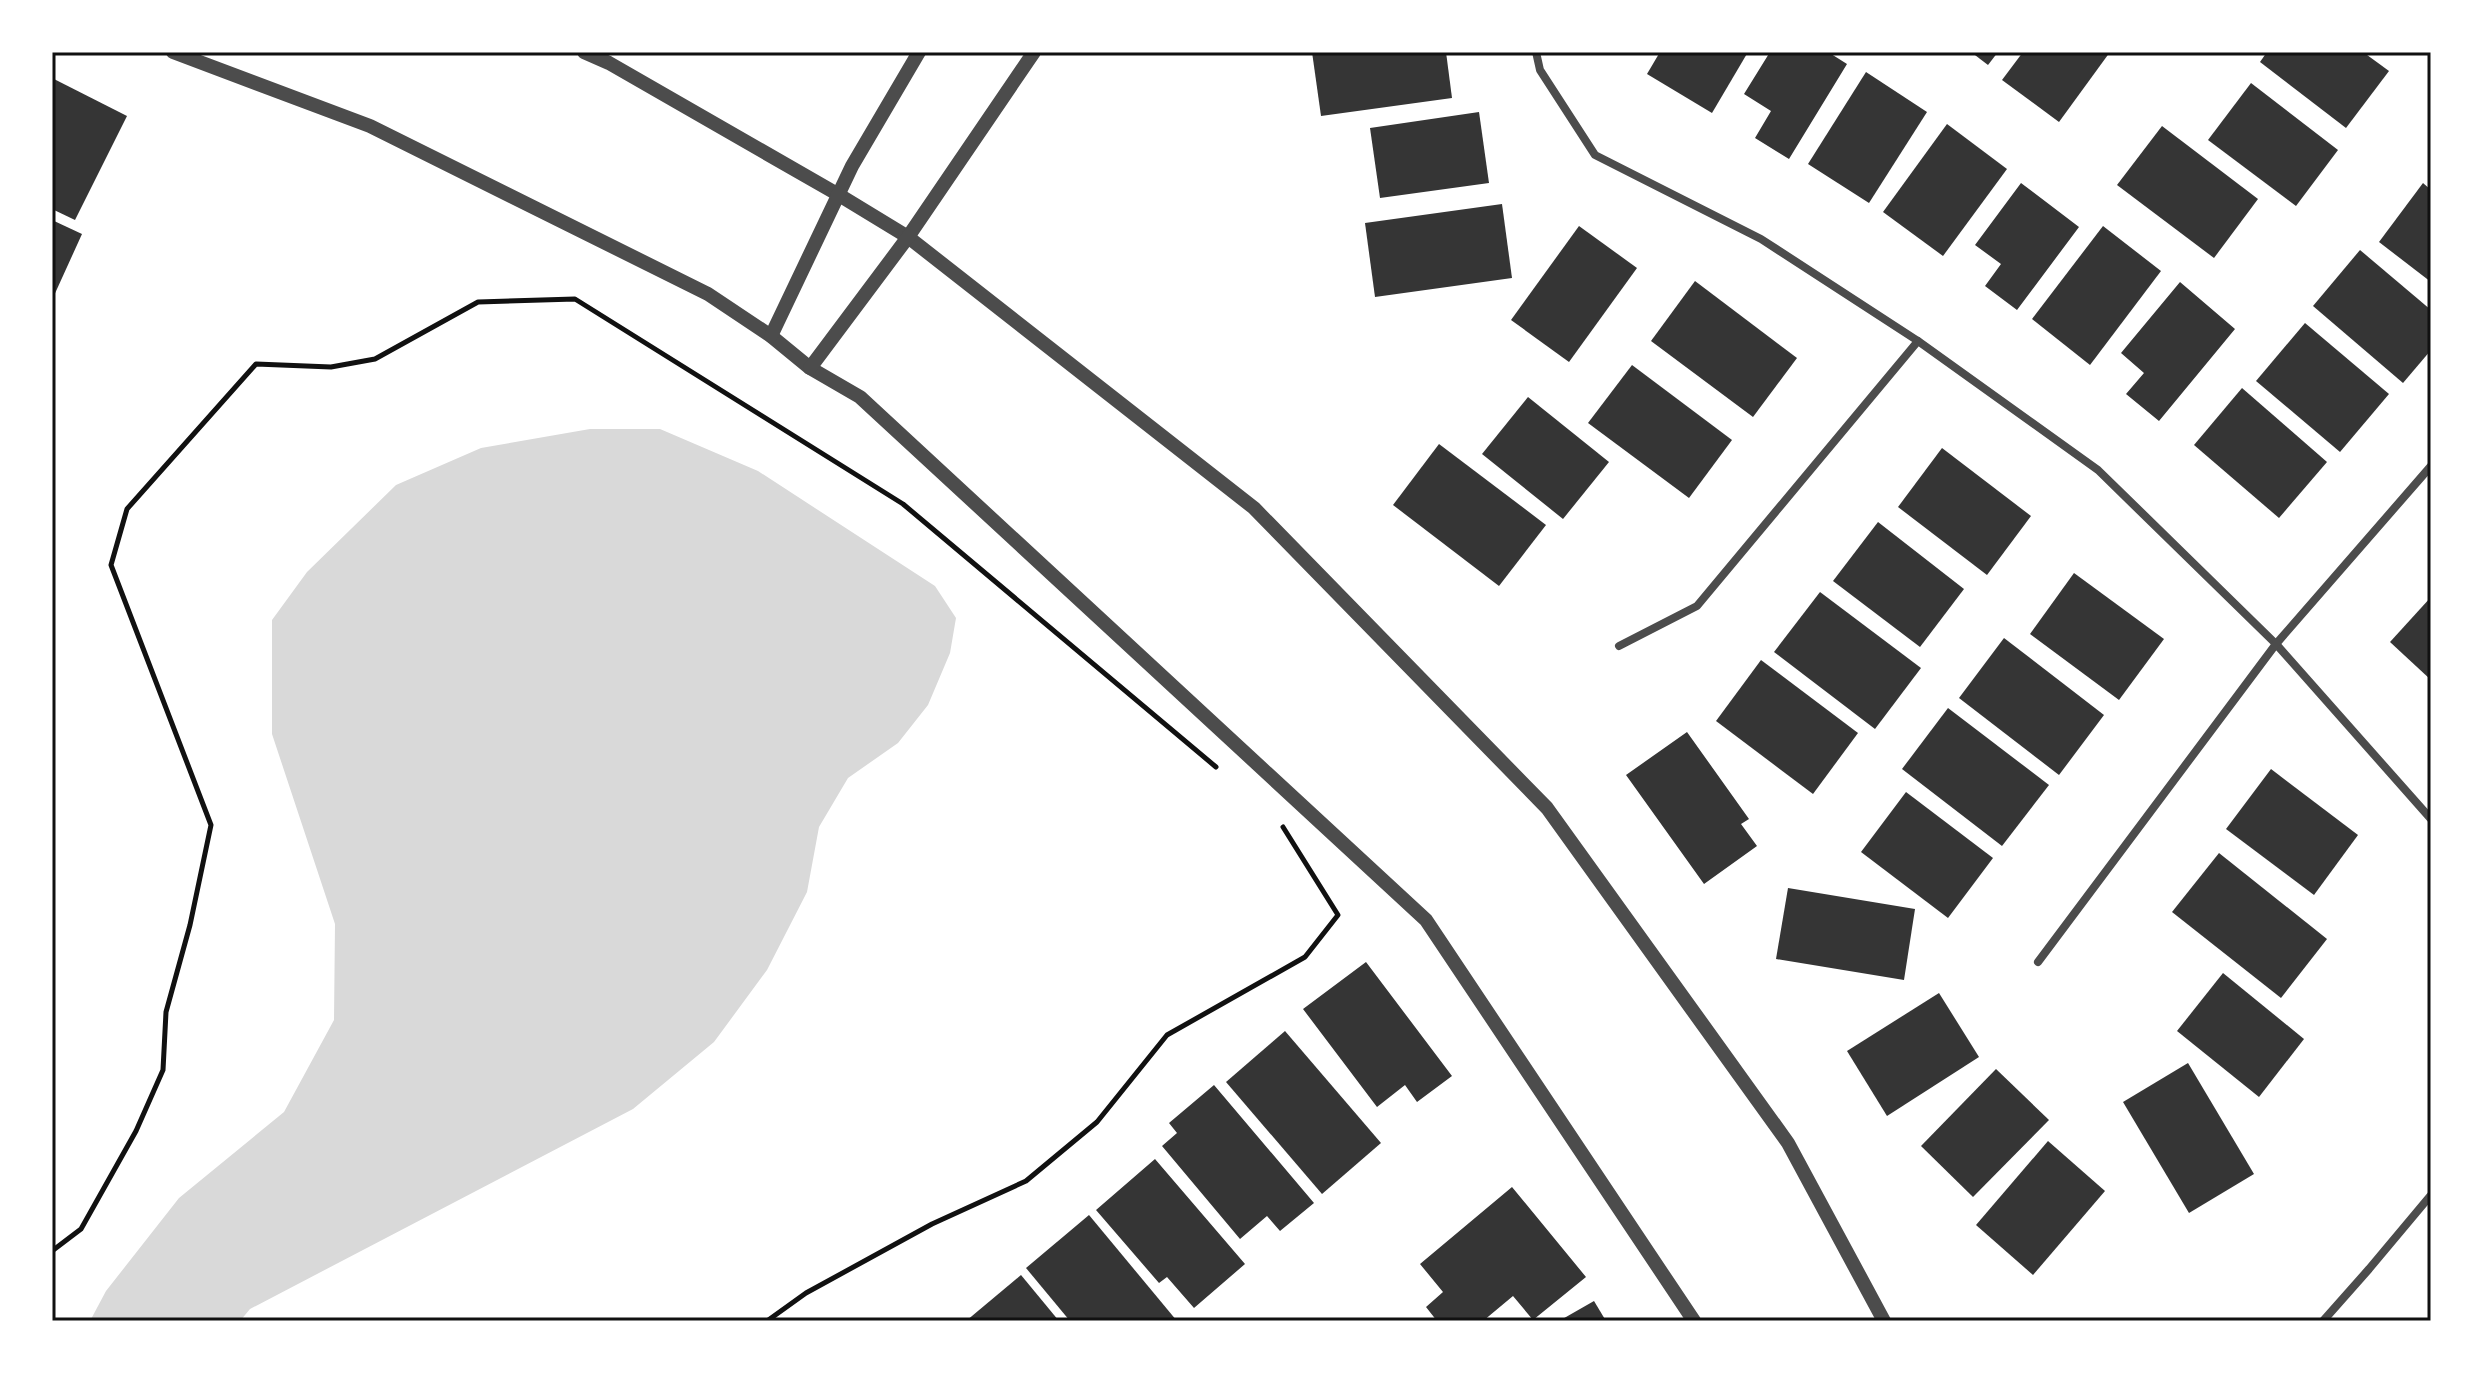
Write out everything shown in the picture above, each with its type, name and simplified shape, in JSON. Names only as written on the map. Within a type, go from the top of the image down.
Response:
[{"type":"street","points":[[173,52],[370,126],[708,294],[771,336],[810,368],[860,397],[1426,920],[1694,1321]]},
{"type":"street","points":[[584,52],[609,63],[908,237],[1254,508],[1547,808],[1788,1143],[1884,1321]]},
{"type":"street","points":[[771,336],[852,166],[919,52]]},
{"type":"street","points":[[810,368],[908,237],[1034,52]]},
{"type":"street","points":[[1536,52],[1540,70],[1595,155],[1761,239],[1918,341],[2098,470],[2276,644],[2431,819]]},
{"type":"street","points":[[1619,646],[1697,606],[1918,341]]},
{"type":"street","points":[[2038,962],[2276,644],[2431,466]]},
{"type":"street","points":[[2323,1321],[2431,1195]]},
{"type":"path","points":[[52,1251],[81,1229],[136,1131],[163,1070],[166,1012],[190,925],[211,825],[111,565],[127,509],[256,364],[331,367],[375,359],[478,302],[575,299],[903,504],[1219,770]]},
{"type":"path","points":[[767,1321],[806,1293],[932,1224],[1026,1181],[1097,1122],[1167,1035],[1305,957],[1338,915],[1280,822]]},
{"type":"shaded area","points":[[590,429],[660,429],[758,471],[935,586],[956,618],[950,653],[928,705],[898,743],[848,778],[819,827],[807,892],[767,970],[714,1042],[633,1109],[250,1309],[240,1321],[90,1321],[106,1291],[179,1198],[284,1112],[334,1020],[335,924],[272,734],[272,620],[307,572],[396,485],[481,448]]},
{"type":"building","points":[[1312,52],[1446,52],[1452,98],[1321,116]]},
{"type":"building","points":[[1660,52],[1748,52],[1712,113],[1647,74]]},
{"type":"building","points":[[1770,52],[1828,52],[1847,64],[1789,159],[1755,138],[1771,111],[1744,94]]},
{"type":"building","points":[[1971,52],[1998,52],[1988,65]]},
{"type":"building","points":[[2023,52],[2110,52],[2059,122],[2002,80]]},
{"type":"building","points":[[2267,52],[2363,52],[2389,71],[2346,128],[2260,62]]},
{"type":"building","points":[[1866,72],[1927,112],[1869,203],[1808,164]]},
{"type":"building","points":[[52,78],[127,116],[75,220],[52,209]]},
{"type":"building","points":[[2251,83],[2338,150],[2296,206],[2208,140]]},
{"type":"building","points":[[1479,112],[1489,183],[1380,198],[1370,128]]},
{"type":"building","points":[[1947,124],[2007,169],[1943,256],[1883,212]]},
{"type":"building","points":[[2162,126],[2258,199],[2214,258],[2117,185]]},
{"type":"building","points":[[2021,183],[2079,227],[2017,310],[1985,286],[2001,264],[1975,245]]},
{"type":"building","points":[[2423,183],[2431,190],[2431,282],[2379,242]]},
{"type":"building","points":[[1502,204],[1512,278],[1375,297],[1365,223]]},
{"type":"building","points":[[52,220],[82,234],[52,300]]},
{"type":"building","points":[[1579,226],[1637,268],[1569,362],[1511,320]]},
{"type":"building","points":[[2103,226],[2161,271],[2090,365],[2032,319]]},
{"type":"building","points":[[2360,250],[2431,310],[2431,350],[2403,383],[2313,306]]},
{"type":"building","points":[[1695,281],[1797,358],[1753,417],[1651,341]]},
{"type":"building","points":[[2180,282],[2235,329],[2159,421],[2126,394],[2144,373],[2121,353]]},
{"type":"building","points":[[2305,323],[2389,394],[2340,452],[2256,381]]},
{"type":"building","points":[[1632,365],[1732,440],[1689,498],[1588,423]]},
{"type":"building","points":[[2242,388],[2327,462],[2279,518],[2194,445]]},
{"type":"building","points":[[1528,397],[1609,462],[1563,519],[1482,454]]},
{"type":"building","points":[[1439,444],[1546,525],[1499,586],[1393,505]]},
{"type":"building","points":[[1942,448],[2031,516],[1987,575],[1898,507]]},
{"type":"building","points":[[1878,522],[1964,589],[1920,647],[1833,581]]},
{"type":"building","points":[[2074,573],[2164,639],[2119,700],[2030,634]]},
{"type":"building","points":[[1820,592],[1921,668],[1875,729],[1774,652]]},
{"type":"building","points":[[2431,597],[2431,680],[2390,642]]},
{"type":"building","points":[[2004,638],[2104,715],[2059,775],[1959,698]]},
{"type":"building","points":[[1761,660],[1858,733],[1813,794],[1716,721]]},
{"type":"building","points":[[1948,708],[2049,785],[2002,846],[1902,769]]},
{"type":"building","points":[[1687,732],[1749,819],[1741,824],[1757,846],[1704,884],[1626,775]]},
{"type":"building","points":[[2271,769],[2358,835],[2314,895],[2226,829]]},
{"type":"building","points":[[1906,792],[1993,858],[1948,918],[1861,852]]},
{"type":"building","points":[[2219,853],[2327,939],[2281,998],[2172,912]]},
{"type":"building","points":[[1788,888],[1915,909],[1904,980],[1776,959]]},
{"type":"building","points":[[1366,962],[1452,1076],[1417,1102],[1405,1085],[1377,1107],[1303,1009]]},
{"type":"building","points":[[2223,973],[2304,1039],[2259,1097],[2177,1031]]},
{"type":"building","points":[[1939,993],[1979,1057],[1887,1116],[1847,1051]]},
{"type":"building","points":[[1285,1031],[1381,1143],[1322,1194],[1226,1082]]},
{"type":"building","points":[[2188,1063],[2254,1174],[2189,1213],[2123,1102]]},
{"type":"building","points":[[1996,1069],[2049,1120],[1973,1197],[1921,1146]]},
{"type":"building","points":[[1214,1085],[1314,1203],[1280,1231],[1267,1216],[1240,1239],[1162,1146],[1177,1133],[1169,1123]]},
{"type":"building","points":[[2048,1141],[2105,1191],[2033,1275],[1976,1225]]},
{"type":"building","points":[[1155,1159],[1245,1264],[1194,1308],[1167,1277],[1159,1283],[1096,1210]]},
{"type":"building","points":[[1512,1187],[1586,1277],[1533,1320],[1513,1296],[1483,1321],[1437,1321],[1426,1307],[1443,1292],[1420,1264]]},
{"type":"building","points":[[1089,1215],[1177,1321],[1070,1321],[1026,1268]]},
{"type":"building","points":[[1021,1275],[1059,1321],[966,1321]]},
{"type":"building","points":[[1594,1301],[1606,1321],[1559,1321]]}]
